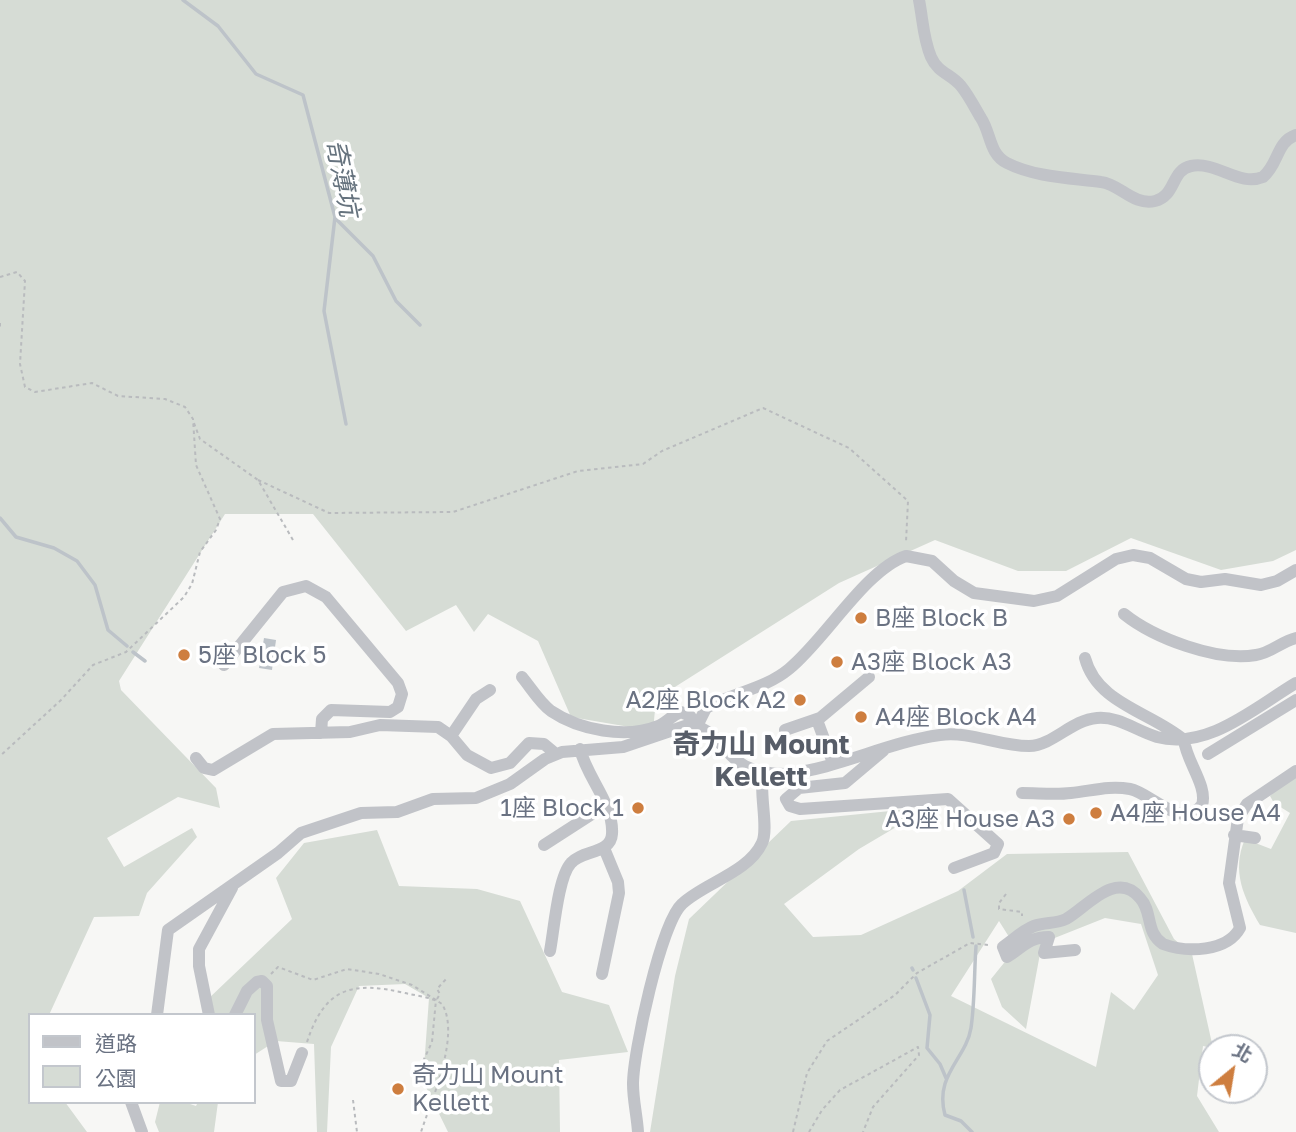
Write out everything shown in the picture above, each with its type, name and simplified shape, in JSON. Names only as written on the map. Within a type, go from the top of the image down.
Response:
[{"type":"street","points":[[919,0],[923,32],[933,60],[941,72],[962,88],[987,128],[995,152],[1011,165],[1072,180],[1104,182],[1137,200],[1151,201],[1168,194],[1179,173],[1189,167],[1209,167],[1250,180],[1264,177],[1272,168],[1282,143],[1296,135]]},
{"type":"street","points":[[697,726],[706,708],[763,685],[789,669],[882,569],[906,556],[932,561],[954,581],[974,593],[1034,601],[1057,596],[1116,559],[1133,555],[1150,558],[1186,579],[1201,582],[1231,579],[1261,584],[1277,581],[1296,570]]},
{"type":"street","points":[[224,665],[283,592],[300,585],[322,593],[397,683],[402,694],[398,707],[390,712],[331,710],[322,719],[321,733]]},
{"type":"street","points":[[1124,614],[1171,643],[1244,656],[1264,653],[1296,638]]},
{"type":"street","points":[[1022,793],[1067,793],[1099,787],[1128,789],[1177,813],[1193,813],[1200,809],[1204,798],[1185,754],[1184,740],[1170,728],[1102,690],[1091,675],[1085,658]]},
{"type":"street","points":[[522,677],[550,710],[593,729],[633,732],[660,726],[681,712],[690,716],[697,726],[741,766],[763,774],[794,773],[950,734],[1036,745],[1083,721],[1098,717],[1111,719],[1161,738],[1184,740],[1208,736],[1296,683]]},
{"type":"street","points":[[785,730],[817,720],[869,677]]},
{"type":"street","points":[[451,736],[476,699],[490,690]]},
{"type":"street","points":[[1208,754],[1296,700]]},
{"type":"street","points":[[817,720],[833,763]]},
{"type":"street","points":[[196,758],[204,768],[214,770],[274,734],[350,732],[373,725],[438,727],[451,736],[467,755],[491,768],[510,763],[529,743],[544,744],[556,754]]},
{"type":"street","points":[[157,1013],[168,929],[302,833],[361,813],[397,812],[433,800],[476,798],[510,784],[556,754],[580,749],[623,747],[649,740],[684,725],[697,726]]},
{"type":"street","points":[[580,749],[587,774],[606,805],[612,827],[607,845],[618,882],[619,893],[602,974]]},
{"type":"street","points":[[886,749],[845,783],[799,789],[786,799],[790,806],[800,809],[948,799],[998,844],[994,853],[954,867]]},
{"type":"street","points":[[1075,950],[1044,953],[1049,937],[1034,938],[1023,943],[1007,957],[1003,947],[1031,927],[1064,920],[1098,893],[1116,889],[1139,896],[1146,908],[1152,933],[1167,946],[1201,948],[1229,942],[1240,928],[1229,883],[1234,835],[1240,814],[1247,804],[1296,771]]},
{"type":"street","points":[[638,1132],[634,1072],[648,1002],[668,925],[683,903],[722,881],[761,846],[764,832],[760,791],[763,774]]},
{"type":"street","points":[[544,845],[606,805]]},
{"type":"street","points":[[1234,835],[1255,838]]},
{"type":"street","points":[[550,951],[567,867],[580,856],[607,845]]},
{"type":"street","points":[[209,1013],[198,955],[234,884]]},
{"type":"street","points":[[235,1013],[247,991],[257,982],[262,982],[267,986],[267,1020],[281,1082],[291,1081],[302,1053]]},
{"type":"street","points":[[132,1104],[142,1132]]},
{"type":"path","points":[[0,277],[17,272],[26,284],[20,364],[25,387],[35,392],[94,384],[118,396],[179,403],[189,411],[200,439],[258,480],[329,513],[453,512],[578,471],[643,464],[662,451],[763,408],[849,448],[908,501],[906,556]]},
{"type":"path","points":[[0,323],[0,328]]},
{"type":"path","points":[[0,756],[61,700],[93,664],[117,657],[134,646],[189,590],[200,552],[216,530],[220,519],[196,465],[193,422]]},
{"type":"path","points":[[258,480],[293,540]]},
{"type":"path","points":[[1240,814],[1254,818],[1276,818]]},
{"type":"path","points":[[1006,894],[999,902],[999,909],[1022,912],[1023,919]]},
{"type":"path","points":[[793,1132],[807,1073],[830,1038],[895,995],[913,975],[966,945],[973,942],[1003,947]]},
{"type":"path","points":[[262,982],[278,967],[313,980],[347,969],[379,974],[412,985],[436,1000],[446,1011],[447,1047],[421,1132]]},
{"type":"path","points":[[419,1070],[432,1042],[436,1000],[440,994],[437,989],[447,978]]},
{"type":"path","points":[[302,1053],[319,1012],[332,998],[348,989],[378,987],[436,1000]]},
{"type":"path","points":[[809,1132],[822,1110],[840,1090],[918,1046],[919,1055],[873,1107],[863,1132]]},
{"type":"path","points":[[353,1100],[357,1132]]},
{"type":"green space","points":[[0,0],[1296,0],[1296,550],[1273,561],[1221,570],[1131,538],[1066,571],[1018,571],[935,540],[839,583],[656,699],[653,731],[571,717],[538,641],[488,614],[474,632],[456,605],[406,631],[313,514],[225,514],[119,681],[121,690],[216,788],[220,808],[178,797],[107,838],[124,867],[192,828],[197,837],[147,893],[139,916],[94,917],[50,1013],[28,1013],[28,1104],[66,1104],[87,1132],[0,1132]]},
{"type":"green space","points":[[1296,767],[1296,933],[1260,925],[1241,884],[1239,862],[1245,839],[1271,849],[1290,813],[1274,803],[1270,796]]},
{"type":"green space","points":[[930,807],[859,849],[784,904],[813,937],[861,935],[958,891],[1007,854],[1128,852],[1174,939],[1192,954],[1210,1034],[1198,1034],[1198,1104],[1202,1104],[1219,1132],[650,1132],[675,976],[689,919],[791,821]],"holes":[[[1105,918],[1141,924],[1158,975],[1134,1010],[1111,992],[1096,1067],[951,996],[999,921],[1016,948],[991,979],[1002,1007],[1026,1029],[1042,943]]]},
{"type":"green space","points":[[377,830],[399,886],[477,889],[520,901],[562,992],[609,1005],[628,1052],[559,1060],[560,1132],[448,1132],[423,1081],[429,998],[405,984],[359,986],[331,1047],[327,1132],[317,1132],[314,1044],[276,1041],[256,1054],[256,1013],[210,1013],[207,1000],[292,919],[276,878],[304,843]]},
{"type":"green space","points":[[160,1104],[218,1104],[214,1132],[159,1132],[155,1122]]},
{"type":"shaded area","points":[[264,638],[276,640],[272,670],[259,668]]},
{"type":"waterway","name":"奇薄坑","points":[[183,0],[218,26],[256,74],[303,95],[335,217],[324,311],[346,424]]},
{"type":"waterway","points":[[335,218],[373,256],[396,301],[420,325]]},
{"type":"waterway","points":[[0,518],[16,537],[54,548],[77,561],[95,585],[108,630],[127,646]]},
{"type":"waterway","points":[[133,652],[145,661]]},
{"type":"waterway","points":[[964,890],[973,937]]},
{"type":"waterway","points":[[972,1132],[961,1121],[945,1115],[943,1101],[947,1078],[971,1028],[976,946]]},
{"type":"waterway","points":[[916,978],[930,1015],[927,1048],[940,1064],[946,1078]]},
{"type":"place","name":"B座 Block B","points":[[861,618]]},
{"type":"place","name":"5座 Block 5","points":[[184,655]]},
{"type":"place","name":"A3座 Block A3","points":[[837,662]]},
{"type":"place","name":"A2座 Block A2","points":[[800,700]]},
{"type":"place","name":"A4座 Block A4","points":[[861,717]]},
{"type":"place","name":"1座 Block 1","points":[[638,808]]},
{"type":"place","name":"A4座 House A4","points":[[1096,813]]},
{"type":"place","name":"A3座 House A3","points":[[1069,819]]},
{"type":"place","name":"奇力山 Mount Kellett","points":[[398,1089]]},
{"type":"district","name":"奇力山 Mount Kellett","points":[[761,761]]}]
